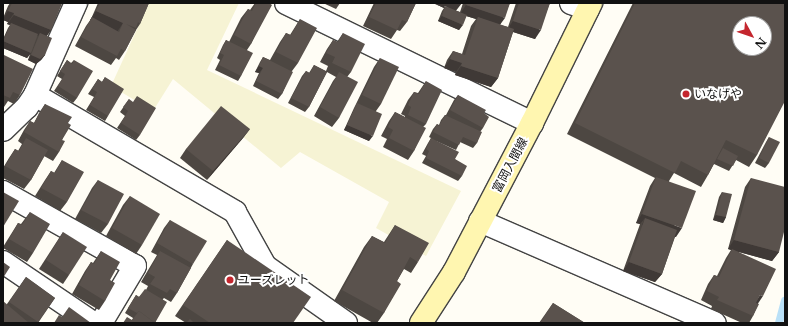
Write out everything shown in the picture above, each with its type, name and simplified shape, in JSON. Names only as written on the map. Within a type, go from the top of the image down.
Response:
[{"type":"main road","name":"富岡入間線","points":[[421,323],[454,272],[532,123],[584,5]]},
{"type":"street","points":[[3,130],[35,95],[76,3]]},
{"type":"street","points":[[286,3],[532,123]]},
{"type":"street","points":[[24,66],[44,74]]},
{"type":"street","points":[[35,95],[235,212],[265,266],[346,323]]},
{"type":"street","points":[[3,192],[135,266],[101,323]]},
{"type":"street","points":[[480,221],[715,323]]},
{"type":"street","points":[[3,262],[93,323]]},
{"type":"shaded area","points":[[149,3],[239,3],[207,70],[461,191],[426,256],[376,228],[389,202],[300,152],[281,168],[173,79],[153,111],[111,86]]},
{"type":"building","points":[[12,3],[62,3],[51,30],[14,15],[14,13],[8,11]]},
{"type":"building","points":[[100,3],[149,3],[140,24],[138,22],[136,28],[126,24],[136,30],[125,51],[121,49],[117,56],[81,37],[92,17],[119,32],[123,23],[96,11]]},
{"type":"building","points":[[256,3],[269,3],[272,5],[251,44],[234,35],[248,9],[252,11]]},
{"type":"building","points":[[376,3],[416,3],[407,22],[402,20],[397,30],[369,17]]},
{"type":"building","points":[[467,3],[510,3],[505,18],[466,5]]},
{"type":"building","points":[[519,3],[550,3],[541,30],[513,21]]},
{"type":"building","name":"いなげや","points":[[635,3],[785,3],[785,101],[757,155],[726,140],[708,175],[681,161],[675,173],[575,123]]},
{"type":"building","points":[[445,6],[467,15],[463,25],[442,16]]},
{"type":"building","points":[[478,17],[514,29],[498,78],[461,66],[462,63],[450,59],[453,51],[465,55]]},
{"type":"building","points":[[300,19],[317,28],[298,63],[276,52],[286,33],[291,35]]},
{"type":"building","points":[[11,23],[38,34],[31,53],[3,41]]},
{"type":"building","points":[[40,33],[52,38],[45,55],[40,59],[31,55]]},
{"type":"building","points":[[343,33],[365,44],[351,72],[332,63],[335,57],[326,53],[333,40],[338,42]]},
{"type":"building","points":[[226,40],[253,53],[241,76],[219,65],[224,55],[220,53]]},
{"type":"building","points":[[4,55],[33,69],[20,95],[13,92],[10,98],[3,95]]},
{"type":"building","points":[[263,57],[293,72],[282,94],[256,81],[263,68],[259,66]]},
{"type":"building","points":[[380,58],[399,67],[381,104],[362,95]]},
{"type":"building","points":[[67,60],[72,64],[74,60],[93,71],[77,98],[58,86],[65,74],[60,71]]},
{"type":"building","points":[[314,65],[327,72],[309,107],[291,98],[306,71],[310,73]]},
{"type":"building","points":[[339,72],[358,82],[339,118],[320,107]]},
{"type":"building","points":[[105,77],[124,89],[108,116],[90,105],[97,92],[92,89],[98,79],[102,82]]},
{"type":"building","points":[[426,81],[442,90],[426,124],[408,115],[411,107],[408,105],[414,92],[419,94]]},
{"type":"building","points":[[458,95],[486,110],[484,113],[489,117],[483,128],[450,110]]},
{"type":"building","points":[[137,96],[156,108],[140,135],[121,123],[128,111],[123,107],[129,99],[133,102]]},
{"type":"building","points":[[357,103],[382,114],[373,136],[347,125]]},
{"type":"building","points":[[45,104],[72,117],[68,123],[71,125],[62,140],[65,141],[59,152],[24,132],[30,121],[34,123]]},
{"type":"building","points":[[221,106],[250,129],[213,171],[186,149]]},
{"type":"building","points":[[395,112],[426,128],[414,151],[389,138],[393,130],[388,127]]},
{"type":"building","points":[[445,115],[482,132],[477,143],[463,137],[459,145],[433,132],[437,124],[439,126]]},
{"type":"building","points":[[769,137],[780,142],[769,163],[759,158]]},
{"type":"building","points":[[26,138],[48,150],[31,180],[5,166],[15,149],[19,151]]},
{"type":"building","points":[[431,138],[459,152],[455,159],[467,166],[462,176],[426,158],[429,151],[426,149]]},
{"type":"building","points":[[723,148],[738,156],[733,166],[717,159]]},
{"type":"building","points":[[62,160],[84,172],[67,202],[41,188],[51,171],[55,173]]},
{"type":"building","points":[[656,177],[696,191],[682,228],[642,214]]},
{"type":"building","points":[[751,178],[785,187],[785,228],[779,252],[734,240]]},
{"type":"building","points":[[98,180],[124,194],[108,224],[81,210]]},
{"type":"building","points":[[3,192],[19,201],[3,227]]},
{"type":"building","points":[[722,192],[732,194],[726,217],[716,215]]},
{"type":"building","points":[[130,196],[160,214],[142,245],[112,228]]},
{"type":"building","points":[[30,212],[50,224],[33,253],[9,239],[18,223],[22,225]]},
{"type":"building","points":[[645,218],[677,230],[662,274],[629,262]]},
{"type":"building","points":[[170,220],[207,241],[193,264],[157,243]]},
{"type":"building","points":[[395,225],[429,243],[418,262],[410,257],[397,281],[401,284],[384,313],[342,290],[372,236],[385,243]]},
{"type":"building","points":[[63,232],[87,247],[69,275],[46,260]]},
{"type":"building","name":"ユーズレット","points":[[227,240],[311,297],[293,323],[210,323],[183,305]]},
{"type":"building","points":[[732,249],[776,269],[763,296],[760,295],[756,303],[759,304],[753,316],[717,300],[719,297],[707,291],[714,275],[719,277]]},
{"type":"building","points":[[101,251],[120,262],[110,280],[115,283],[105,301],[79,285],[91,262],[94,264]]},
{"type":"building","points":[[160,251],[191,268],[177,293],[170,289],[167,293],[150,284],[155,277],[148,273]]},
{"type":"building","points":[[3,262],[10,267],[3,278]]},
{"type":"building","points":[[26,277],[55,298],[38,322],[9,302]]},
{"type":"building","points":[[145,289],[167,302],[155,323],[139,311],[137,313],[128,308],[136,295],[139,297]]},
{"type":"building","points":[[3,301],[29,323],[3,323]]},
{"type":"building","points":[[553,303],[585,323],[540,323]]},
{"type":"building","points":[[69,307],[91,323],[54,323],[59,315],[62,317]]},
{"type":"building","points":[[139,311],[155,323],[123,323],[127,317],[132,320]]},
{"type":"building","points":[[190,319],[194,323],[186,323]]},
{"type":"waterway","points":[[779,323],[785,301]]},
{"type":"place","name":"いなげや","points":[[686,94]]},
{"type":"place","name":"ユーズレット","points":[[230,280]]}]
